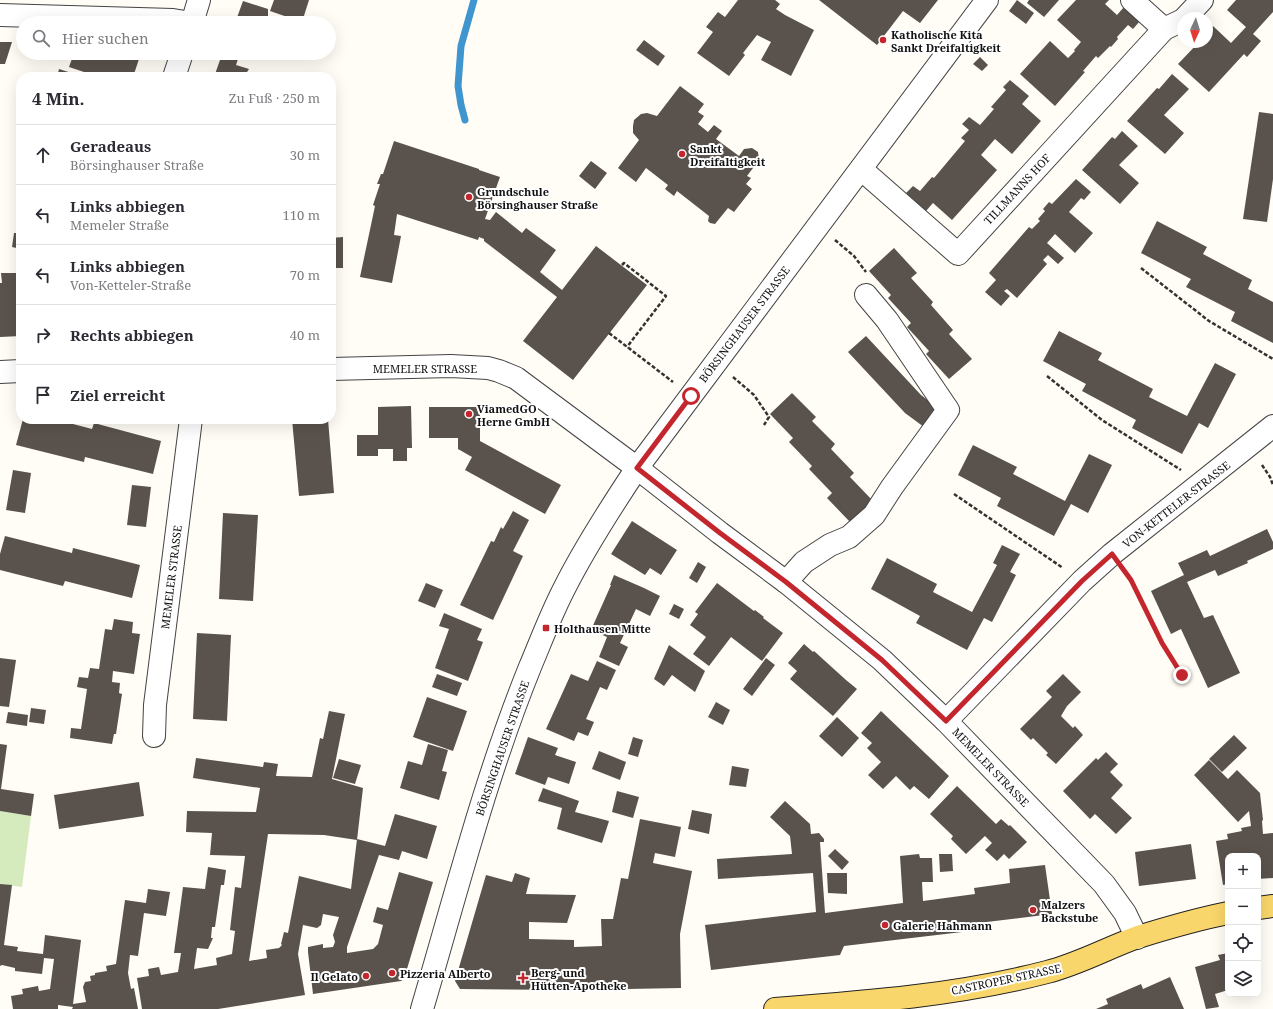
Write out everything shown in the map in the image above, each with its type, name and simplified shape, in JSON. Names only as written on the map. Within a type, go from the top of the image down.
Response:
[{"type":"main road","points":[[1261,908],[1273,906]]},
{"type":"main road","name":"CASTROPER STRASSE","points":[[775,1009],[892,1000],[1012,980],[1073,964],[1137,938],[1225,914]]},
{"type":"street","points":[[193,16],[199,0]]},
{"type":"street","name":"BÖRSINGHAUSER STRASSE","points":[[422,1009],[489,778],[510,716],[563,590],[591,538],[637,468],[987,0]]},
{"type":"street","name":"TILLMANNS HOF","points":[[861,169],[958,254],[1174,25],[1132,0]]},
{"type":"street","points":[[1191,12],[1202,0]]},
{"type":"street","points":[[0,15],[35,16]]},
{"type":"street","points":[[176,72],[180,60]]},
{"type":"street","points":[[786,582],[804,562],[830,545],[849,537],[874,515],[892,487],[948,410],[887,320],[866,295]]},
{"type":"street","name":"MEMELER STRASSE","points":[[336,369],[451,366],[499,370],[516,378],[786,582],[882,660],[946,721],[1104,884],[1125,913],[1137,938]]},
{"type":"street","points":[[0,372],[16,371]]},
{"type":"street","name":"MEMELER STRASSE","points":[[154,736],[155,705],[190,424]]},
{"type":"street","name":"VON-KETTELER-STRASSE","points":[[946,721],[1082,581],[1112,554],[1273,426]]},
{"type":"path","points":[[818,225],[854,256],[868,274],[866,295]]},
{"type":"path","points":[[622,265],[624,263],[666,296],[627,347]]},
{"type":"path","points":[[1141,268],[1209,321],[1273,359]]},
{"type":"path","points":[[609,333],[670,380]]},
{"type":"path","points":[[716,362],[754,395],[769,417],[764,425]]},
{"type":"path","points":[[1047,376],[1102,420],[1176,466],[1200,485]]},
{"type":"path","points":[[954,494],[1082,581]]},
{"type":"path","points":[[1112,554],[1131,580],[1162,643],[1182,675]]},
{"type":"green space","points":[[0,811],[31,816],[22,887],[0,884]]},
{"type":"building","points":[[274,0],[309,0],[304,16],[285,16],[270,11]]},
{"type":"building","points":[[738,0],[775,0],[780,4],[776,9],[814,30],[791,76],[761,60],[771,42],[757,35],[743,53],[745,55],[729,76],[697,53],[713,32],[706,27],[718,12],[725,17]]},
{"type":"building","points":[[819,0],[938,0],[920,23],[903,11],[877,45]]},
{"type":"building","points":[[1017,0],[1034,13],[1026,24],[1009,11]]},
{"type":"building","points":[[1029,0],[1059,0],[1044,17],[1027,3]]},
{"type":"building","points":[[1076,0],[1109,0],[1105,4],[1117,15],[1124,7],[1140,21],[1133,29],[1128,25],[1117,37],[1118,39],[1111,47],[1110,46],[1098,58],[1096,56],[1083,71],[1085,72],[1055,106],[1020,74],[1050,41],[1068,58],[1075,51],[1074,50],[1081,42],[1057,20]]},
{"type":"building","points":[[1236,0],[1273,0],[1273,12],[1253,34],[1261,41],[1247,57],[1244,54],[1209,92],[1178,64],[1193,48],[1213,48],[1213,26],[1231,43],[1246,27],[1227,10]]},
{"type":"building","points":[[243,1],[268,9],[268,16],[238,16]]},
{"type":"building","points":[[644,40],[665,56],[658,66],[636,50]]},
{"type":"building","points":[[0,42],[12,42],[5,64],[0,64]]},
{"type":"building","points":[[980,57],[988,65],[982,71],[973,64]]},
{"type":"building","points":[[72,60],[139,60],[135,72],[84,72],[69,67]]},
{"type":"building","points":[[220,60],[238,60],[236,65],[249,69],[247,72],[216,72]]},
{"type":"building","points":[[59,69],[68,72],[58,72]]},
{"type":"building","points":[[1172,74],[1189,89],[1164,115],[1184,133],[1165,154],[1127,121]]},
{"type":"building","points":[[1010,80],[1029,96],[1022,104],[1041,121],[1012,154],[995,139],[981,155],[997,170],[952,220],[933,203],[926,211],[906,193],[913,186],[920,191],[932,177],[934,178],[965,141],[961,138],[969,130],[962,124],[969,117],[980,125],[994,109],[991,107],[1006,90],[1003,87]]},
{"type":"building","name":"Sankt Dreifaltigkeit","points":[[680,86],[704,104],[698,112],[704,116],[698,124],[708,132],[714,125],[722,131],[716,139],[739,156],[744,149],[752,148],[758,152],[759,160],[747,176],[751,178],[746,184],[752,189],[734,212],[728,208],[715,224],[710,223],[708,221],[709,216],[677,191],[674,196],[665,189],[668,185],[646,168],[636,182],[618,168],[639,140],[633,133],[634,120],[641,114],[647,113],[657,116]]},
{"type":"building","points":[[1259,112],[1273,114],[1273,179],[1267,222],[1243,219]]},
{"type":"building","points":[[1122,131],[1138,146],[1119,165],[1139,183],[1120,204],[1082,170],[1112,137],[1115,139]]},
{"type":"building","points":[[394,141],[500,177],[485,219],[490,220],[496,212],[522,233],[526,228],[556,250],[540,272],[562,290],[596,246],[647,285],[573,380],[523,341],[557,297],[484,241],[484,239],[479,237],[478,240],[397,214],[394,235],[401,236],[392,283],[360,277],[375,206],[373,205],[380,184],[377,184],[381,174],[383,174]]},
{"type":"building","points":[[591,161],[607,173],[595,189],[579,176]]},
{"type":"building","points":[[1076,179],[1091,192],[1084,200],[1081,198],[1069,212],[1093,233],[1075,253],[1055,234],[1047,243],[1064,258],[1058,264],[1048,255],[1043,260],[1047,264],[1017,298],[1007,289],[1004,291],[1010,296],[1001,306],[985,292],[996,280],[989,273],[1029,227],[1032,229],[1040,221],[1038,219],[1045,211],[1043,209],[1049,202],[1052,204]]},
{"type":"building","points":[[1157,221],[1207,247],[1203,254],[1252,280],[1248,289],[1273,302],[1273,343],[1231,321],[1235,312],[1186,287],[1191,279],[1141,253]]},
{"type":"building","points":[[14,233],[16,233],[16,248],[12,247]]},
{"type":"building","points":[[343,237],[343,268],[336,268],[336,238]]},
{"type":"building","points":[[894,248],[917,273],[911,278],[933,302],[931,305],[953,330],[949,334],[972,359],[949,379],[926,354],[929,351],[907,327],[911,323],[888,298],[891,295],[869,271]]},
{"type":"building","points":[[1,273],[16,273],[16,336],[0,337],[0,283],[2,283]]},
{"type":"building","points":[[1059,331],[1102,353],[1098,360],[1153,389],[1149,397],[1187,416],[1215,363],[1236,374],[1208,428],[1199,423],[1182,454],[1132,428],[1136,420],[1082,391],[1086,384],[1043,361]]},
{"type":"building","points":[[866,336],[921,395],[938,408],[924,427],[905,413],[848,352]]},
{"type":"building","points":[[792,393],[816,417],[812,421],[835,444],[831,449],[854,473],[850,477],[873,501],[850,522],[827,498],[832,493],[809,469],[812,466],[789,442],[793,438],[770,414]]},
{"type":"building","points":[[411,406],[412,448],[407,448],[407,461],[393,461],[393,449],[378,449],[378,456],[357,456],[357,435],[378,435],[378,407]]},
{"type":"building","points":[[429,407],[480,407],[480,441],[561,485],[545,514],[465,470],[472,457],[458,449],[458,438],[429,438]]},
{"type":"building","points":[[22,424],[73,424],[92,429],[94,424],[98,424],[161,441],[153,474],[85,457],[84,462],[16,445]]},
{"type":"building","points":[[292,424],[328,424],[334,493],[299,496]]},
{"type":"building","points":[[973,445],[1017,467],[1013,474],[1065,501],[1089,454],[1112,465],[1088,513],[1071,504],[1054,536],[997,506],[1001,498],[958,475]]},
{"type":"building","points":[[13,470],[31,473],[25,513],[6,510]]},
{"type":"building","points":[[132,485],[151,487],[146,527],[127,525]]},
{"type":"building","points":[[513,511],[529,520],[513,551],[523,556],[493,620],[460,605],[491,541],[494,542],[501,527],[503,529]]},
{"type":"building","points":[[223,513],[258,515],[253,601],[219,599]]},
{"type":"building","points":[[632,521],[677,550],[661,575],[650,568],[645,575],[611,554]]},
{"type":"building","points":[[1267,529],[1273,542],[1273,549],[1247,561],[1248,563],[1218,576],[1215,570],[1187,582],[1204,618],[1213,615],[1240,673],[1208,688],[1181,629],[1171,634],[1151,591],[1184,575],[1178,563],[1207,550],[1210,556]]},
{"type":"building","points":[[5,536],[72,553],[73,548],[140,565],[132,598],[65,581],[63,586],[0,570],[0,554]]},
{"type":"building","points":[[1002,545],[1020,554],[1010,572],[1016,575],[992,622],[984,618],[967,650],[916,623],[920,616],[871,589],[887,558],[937,584],[933,592],[972,612],[997,565],[993,563]]},
{"type":"building","points":[[698,562],[706,567],[697,583],[689,578]]},
{"type":"building","points":[[614,575],[660,596],[650,616],[636,609],[620,643],[628,647],[619,666],[599,657],[607,637],[591,630]]},
{"type":"building","points":[[426,583],[443,590],[435,608],[418,601]]},
{"type":"building","points":[[717,583],[754,611],[755,610],[783,633],[762,661],[731,637],[709,666],[693,654],[706,637],[690,625],[698,614],[695,612]]},
{"type":"building","points":[[674,604],[684,609],[679,619],[669,614]]},
{"type":"building","points":[[444,613],[482,629],[477,640],[483,642],[468,681],[435,668],[449,629],[439,626]]},
{"type":"building","points":[[114,619],[133,622],[132,633],[140,634],[134,674],[113,671],[112,682],[120,683],[119,693],[122,694],[116,734],[114,734],[112,744],[70,738],[71,728],[81,729],[87,689],[77,687],[79,677],[88,678],[90,668],[99,669],[105,629],[112,630]]},
{"type":"building","points":[[197,633],[231,635],[227,721],[193,719]]},
{"type":"building","points":[[804,644],[857,689],[833,716],[790,679],[797,671],[788,663]]},
{"type":"building","points":[[669,645],[705,671],[695,692],[672,675],[664,686],[654,679]]},
{"type":"building","points":[[0,658],[16,660],[9,707],[0,706]]},
{"type":"building","points":[[766,658],[775,665],[752,696],[743,689]]},
{"type":"building","points":[[597,661],[616,670],[607,690],[600,687],[586,719],[594,722],[588,736],[578,732],[574,741],[546,729],[571,674],[588,681]]},
{"type":"building","points":[[437,674],[462,683],[457,696],[432,687]]},
{"type":"building","points":[[1063,674],[1081,692],[1067,706],[1061,716],[1073,728],[1075,726],[1083,735],[1056,764],[1046,755],[1048,753],[1033,738],[1031,740],[1020,729],[1052,697],[1046,691]]},
{"type":"building","points":[[427,697],[467,711],[453,751],[413,737]]},
{"type":"building","points":[[716,702],[730,710],[723,725],[708,717]]},
{"type":"building","points":[[31,708],[46,710],[44,724],[29,722]]},
{"type":"building","points":[[329,711],[345,714],[332,779],[363,788],[357,839],[385,846],[395,814],[437,826],[427,859],[402,851],[399,860],[379,855],[347,947],[347,953],[373,949],[378,944],[383,925],[373,922],[377,907],[388,910],[399,872],[433,882],[404,979],[401,981],[313,994],[308,947],[323,944],[323,948],[333,947],[335,942],[333,935],[339,917],[323,914],[321,925],[317,928],[303,925],[298,954],[305,995],[218,1009],[142,1009],[137,978],[149,976],[148,969],[159,967],[161,975],[178,972],[181,953],[174,953],[183,887],[205,889],[208,867],[226,870],[224,885],[221,885],[215,927],[212,927],[211,938],[213,938],[208,949],[197,948],[194,969],[217,965],[216,958],[232,954],[235,931],[230,930],[235,887],[241,888],[245,856],[210,855],[212,833],[186,832],[187,811],[256,812],[260,788],[193,778],[196,758],[263,767],[264,762],[278,764],[276,776],[312,777],[320,738],[323,739]],"holes":[[[268,834],[324,835],[357,840],[351,889],[299,876],[288,933],[284,932],[282,945],[279,948],[266,950],[267,958],[249,961]]]},
{"type":"building","points":[[881,711],[949,776],[929,799],[914,786],[910,790],[896,776],[883,789],[868,775],[881,762],[867,748],[872,743],[861,733]]},
{"type":"building","points":[[8,712],[28,715],[27,726],[6,723]]},
{"type":"building","points":[[837,717],[859,738],[842,757],[819,736]]},
{"type":"building","points":[[1234,735],[1247,748],[1222,772],[1209,759]]},
{"type":"building","points":[[528,737],[558,748],[555,755],[576,762],[569,784],[548,777],[545,785],[515,774]]},
{"type":"building","points":[[633,737],[643,740],[638,757],[628,754]]},
{"type":"building","points":[[0,744],[7,745],[1,789],[34,794],[31,816],[0,811]]},
{"type":"building","points":[[428,744],[448,750],[442,771],[447,772],[439,800],[400,788],[408,761],[422,765]]},
{"type":"building","points":[[599,751],[626,762],[620,780],[592,769]]},
{"type":"building","points":[[1106,752],[1118,764],[1110,772],[1123,785],[1111,798],[1132,818],[1116,834],[1095,814],[1090,819],[1063,791],[1096,758],[1098,760]]},
{"type":"building","points":[[339,759],[361,765],[355,784],[333,778]]},
{"type":"building","points":[[1209,760],[1228,779],[1237,770],[1260,793],[1263,834],[1273,833],[1273,878],[1261,879],[1261,853],[1225,853],[1225,885],[1223,885],[1216,841],[1228,839],[1227,834],[1242,831],[1241,828],[1251,826],[1249,811],[1238,822],[1194,775]]},
{"type":"building","points":[[732,766],[749,769],[746,787],[729,785]]},
{"type":"building","points":[[139,782],[144,816],[59,829],[54,795]]},
{"type":"building","points":[[957,786],[996,824],[1001,819],[1009,826],[1010,825],[1027,842],[1009,859],[1004,854],[997,861],[985,850],[992,843],[985,836],[966,854],[951,839],[953,836],[930,814]]},
{"type":"building","points":[[543,788],[579,801],[575,812],[609,821],[602,843],[557,829],[562,808],[538,801]]},
{"type":"building","points":[[617,791],[639,797],[633,818],[612,812]]},
{"type":"building","points":[[785,801],[810,824],[811,834],[819,833],[824,839],[824,842],[820,842],[825,913],[903,903],[900,856],[919,854],[920,858],[932,858],[933,882],[922,882],[923,901],[975,894],[974,888],[1010,883],[1009,869],[1045,865],[1052,914],[978,923],[979,930],[844,946],[840,955],[711,970],[705,925],[816,912],[813,873],[718,879],[717,859],[792,854],[790,836],[770,817]]},
{"type":"building","points":[[692,810],[712,814],[709,834],[688,829]]},
{"type":"building","points":[[640,819],[681,827],[675,857],[655,853],[653,863],[692,871],[680,934],[681,988],[574,990],[460,989],[455,981],[486,875],[512,882],[515,873],[530,878],[526,894],[576,895],[567,923],[529,922],[529,939],[574,940],[574,947],[602,946],[601,919],[613,919],[621,878],[628,879]]},
{"type":"building","points":[[1191,844],[1196,879],[1139,886],[1135,852]]},
{"type":"building","points":[[835,849],[849,862],[842,870],[828,856]]},
{"type":"building","points":[[939,854],[952,854],[953,871],[940,872]]},
{"type":"building","points":[[827,873],[847,873],[847,894],[828,893]]},
{"type":"building","points":[[0,884],[12,885],[4,945],[18,947],[17,951],[43,954],[45,935],[81,940],[73,1004],[86,1002],[83,987],[85,982],[91,981],[90,976],[95,975],[95,973],[107,971],[106,966],[116,964],[125,900],[146,903],[148,889],[170,892],[166,916],[144,913],[138,956],[130,955],[128,973],[131,989],[134,988],[138,1009],[72,1009],[73,1007],[58,1005],[58,1009],[13,1009],[11,996],[23,994],[22,989],[38,986],[39,991],[50,989],[54,959],[44,958],[42,974],[15,971],[15,968],[2,965],[0,966]]},
{"type":"building","points":[[1225,954],[1225,991],[1215,994],[1219,1007],[1206,1009],[1195,967],[1220,960],[1218,955]]},
{"type":"building","points":[[1170,977],[1184,1009],[1096,1009],[1108,1004],[1106,999],[1141,984],[1143,989]]},
{"type":"waterway","points":[[465,120],[458,86],[461,46],[474,0]]},
{"type":"place","name":"Katholische Kita Sankt Dreifaltigkeit","points":[[883,40]]},
{"type":"place","name":"Sankt Dreifaltigkeit","points":[[682,154]]},
{"type":"place","name":"Grundschule Börsinghauser Straße","points":[[469,197]]},
{"type":"place","name":"ViamedGO Herne GmbH","points":[[469,414]]},
{"type":"place","name":"Holthausen Mitte","points":[[546,628]]},
{"type":"place","name":"Malzers Backstube","points":[[1033,910]]},
{"type":"place","name":"Galerie Hahmann","points":[[885,925]]},
{"type":"place","name":"Pizzeria Alberto","points":[[392,973]]},
{"type":"place","name":"Il Gelato","points":[[366,976]]},
{"type":"place","name":"Berg- und Hütten-Apotheke","points":[[523,978]]},
{"type":"route","points":[[691,396],[637,468],[786,582],[882,660],[946,721],[1082,581],[1112,554],[1131,580],[1162,643],[1182,675]]}]
